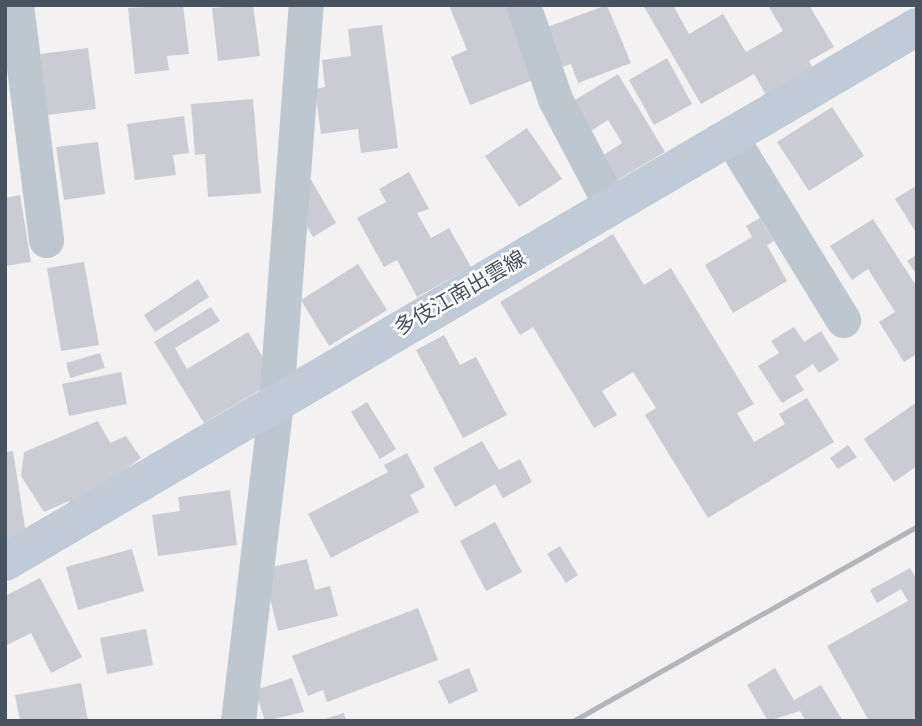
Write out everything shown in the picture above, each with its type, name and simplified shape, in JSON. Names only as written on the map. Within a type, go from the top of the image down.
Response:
[{"type":"main road","name":"多伎江南出雲線","points":[[5,562],[276,400],[917,27]]},
{"type":"street","points":[[16,5],[46,240]]},
{"type":"street","points":[[238,721],[276,400],[306,5]]},
{"type":"street","points":[[523,5],[555,99],[611,205]]},
{"type":"street","points":[[730,136],[843,320]]},
{"type":"building","points":[[183,5],[189,54],[167,56],[169,70],[135,74],[128,8]]},
{"type":"building","points":[[253,5],[260,56],[218,61],[212,8]]},
{"type":"building","points":[[449,5],[509,5],[538,78],[470,105],[451,57],[467,50]]},
{"type":"building","points":[[607,5],[631,63],[578,83],[571,64],[562,67],[547,27]]},
{"type":"building","points":[[643,5],[673,5],[689,34],[723,14],[746,52],[783,31],[769,7],[809,5],[834,47],[809,61],[816,73],[769,100],[754,74],[701,104]]},
{"type":"building","points":[[382,25],[398,148],[361,153],[358,129],[321,134],[315,89],[325,87],[322,60],[351,56],[348,29]]},
{"type":"building","points":[[88,48],[96,109],[47,115],[40,54]]},
{"type":"building","points":[[667,58],[692,104],[654,125],[629,80]]},
{"type":"building","points":[[618,74],[665,152],[616,181],[602,156],[622,143],[608,120],[588,133],[570,103]]},
{"type":"building","points":[[253,99],[261,193],[208,197],[205,154],[195,155],[191,104]]},
{"type":"building","points":[[832,107],[864,156],[809,191],[777,142]]},
{"type":"building","points":[[184,116],[189,153],[173,155],[176,175],[135,180],[127,124]]},
{"type":"building","points":[[527,128],[562,179],[519,207],[485,156]]},
{"type":"building","points":[[98,142],[105,194],[64,200],[56,147]]},
{"type":"building","points":[[409,172],[429,209],[417,213],[431,238],[449,228],[471,267],[417,297],[397,260],[384,267],[357,218],[386,202],[379,189]]},
{"type":"building","points":[[310,178],[336,223],[313,237],[295,205]]},
{"type":"building","points":[[917,185],[917,234],[895,199]]},
{"type":"building","points":[[20,195],[31,262],[5,266],[5,198]]},
{"type":"building","points":[[760,218],[774,241],[767,245],[787,281],[733,313],[705,265],[752,237],[746,226]]},
{"type":"building","points":[[873,219],[917,287],[917,354],[904,362],[879,322],[895,312],[868,269],[852,280],[830,246]]},
{"type":"building","points":[[613,234],[644,285],[671,268],[754,404],[737,413],[754,442],[785,424],[779,414],[807,398],[834,442],[708,518],[645,415],[656,408],[633,372],[602,391],[617,415],[594,428],[533,327],[520,335],[500,302]]},
{"type":"building","points":[[917,254],[917,275],[907,261]]},
{"type":"building","points":[[84,262],[99,345],[61,351],[47,268]]},
{"type":"building","points":[[358,264],[387,310],[329,346],[301,300]]},
{"type":"building","points":[[198,279],[209,297],[155,332],[144,315]]},
{"type":"building","points":[[211,307],[220,321],[175,348],[187,369],[248,332],[268,366],[270,384],[204,423],[154,342]]},
{"type":"building","points":[[794,327],[804,342],[821,331],[839,360],[819,373],[813,364],[795,376],[804,390],[782,403],[758,366],[779,353],[771,341]]},
{"type":"building","points":[[444,335],[460,365],[476,357],[507,415],[463,438],[416,350]]},
{"type":"building","points":[[100,353],[105,368],[70,378],[66,363]]},
{"type":"building","points":[[121,372],[127,404],[69,416],[62,384]]},
{"type":"building","points":[[367,402],[396,449],[380,459],[351,412]]},
{"type":"building","points":[[917,402],[917,466],[894,482],[864,439]]},
{"type":"building","points":[[98,421],[110,443],[126,436],[141,458],[75,508],[69,501],[44,512],[21,476],[24,452]]},
{"type":"building","points":[[482,441],[499,470],[520,459],[532,482],[503,498],[495,484],[455,507],[433,468]]},
{"type":"building","points":[[848,445],[857,457],[838,469],[830,458]]},
{"type":"building","points":[[13,451],[27,540],[5,544],[5,452]]},
{"type":"building","points":[[407,453],[425,487],[410,495],[419,512],[331,558],[308,514],[388,472],[384,465]]},
{"type":"building","points":[[230,490],[237,545],[158,556],[152,515],[180,511],[178,497]]},
{"type":"building","points":[[495,522],[522,572],[486,591],[460,541]]},
{"type":"building","points":[[560,546],[578,575],[566,583],[547,554]]},
{"type":"building","points":[[132,549],[144,591],[78,610],[66,567]]},
{"type":"building","points":[[307,559],[315,590],[330,586],[338,616],[278,631],[263,569]]},
{"type":"building","points":[[910,568],[917,580],[917,721],[869,721],[827,646],[908,601],[901,589],[877,603],[870,590]]},
{"type":"building","points":[[40,578],[82,657],[51,673],[31,633],[5,646],[5,596]]},
{"type":"building","points":[[418,608],[438,660],[327,702],[323,690],[308,696],[292,656]]},
{"type":"building","points":[[146,629],[153,665],[107,674],[100,638]]},
{"type":"building","points":[[469,668],[478,691],[449,704],[438,681]]},
{"type":"building","points":[[775,668],[794,700],[821,685],[843,721],[806,721],[800,711],[768,721],[747,685]]},
{"type":"building","points":[[292,678],[304,712],[265,721],[255,690]]},
{"type":"building","points":[[81,683],[88,721],[20,721],[15,695]]},
{"type":"building","points":[[344,713],[346,721],[322,721],[322,720]]},
{"type":"railway","points":[[573,721],[917,526]]}]
